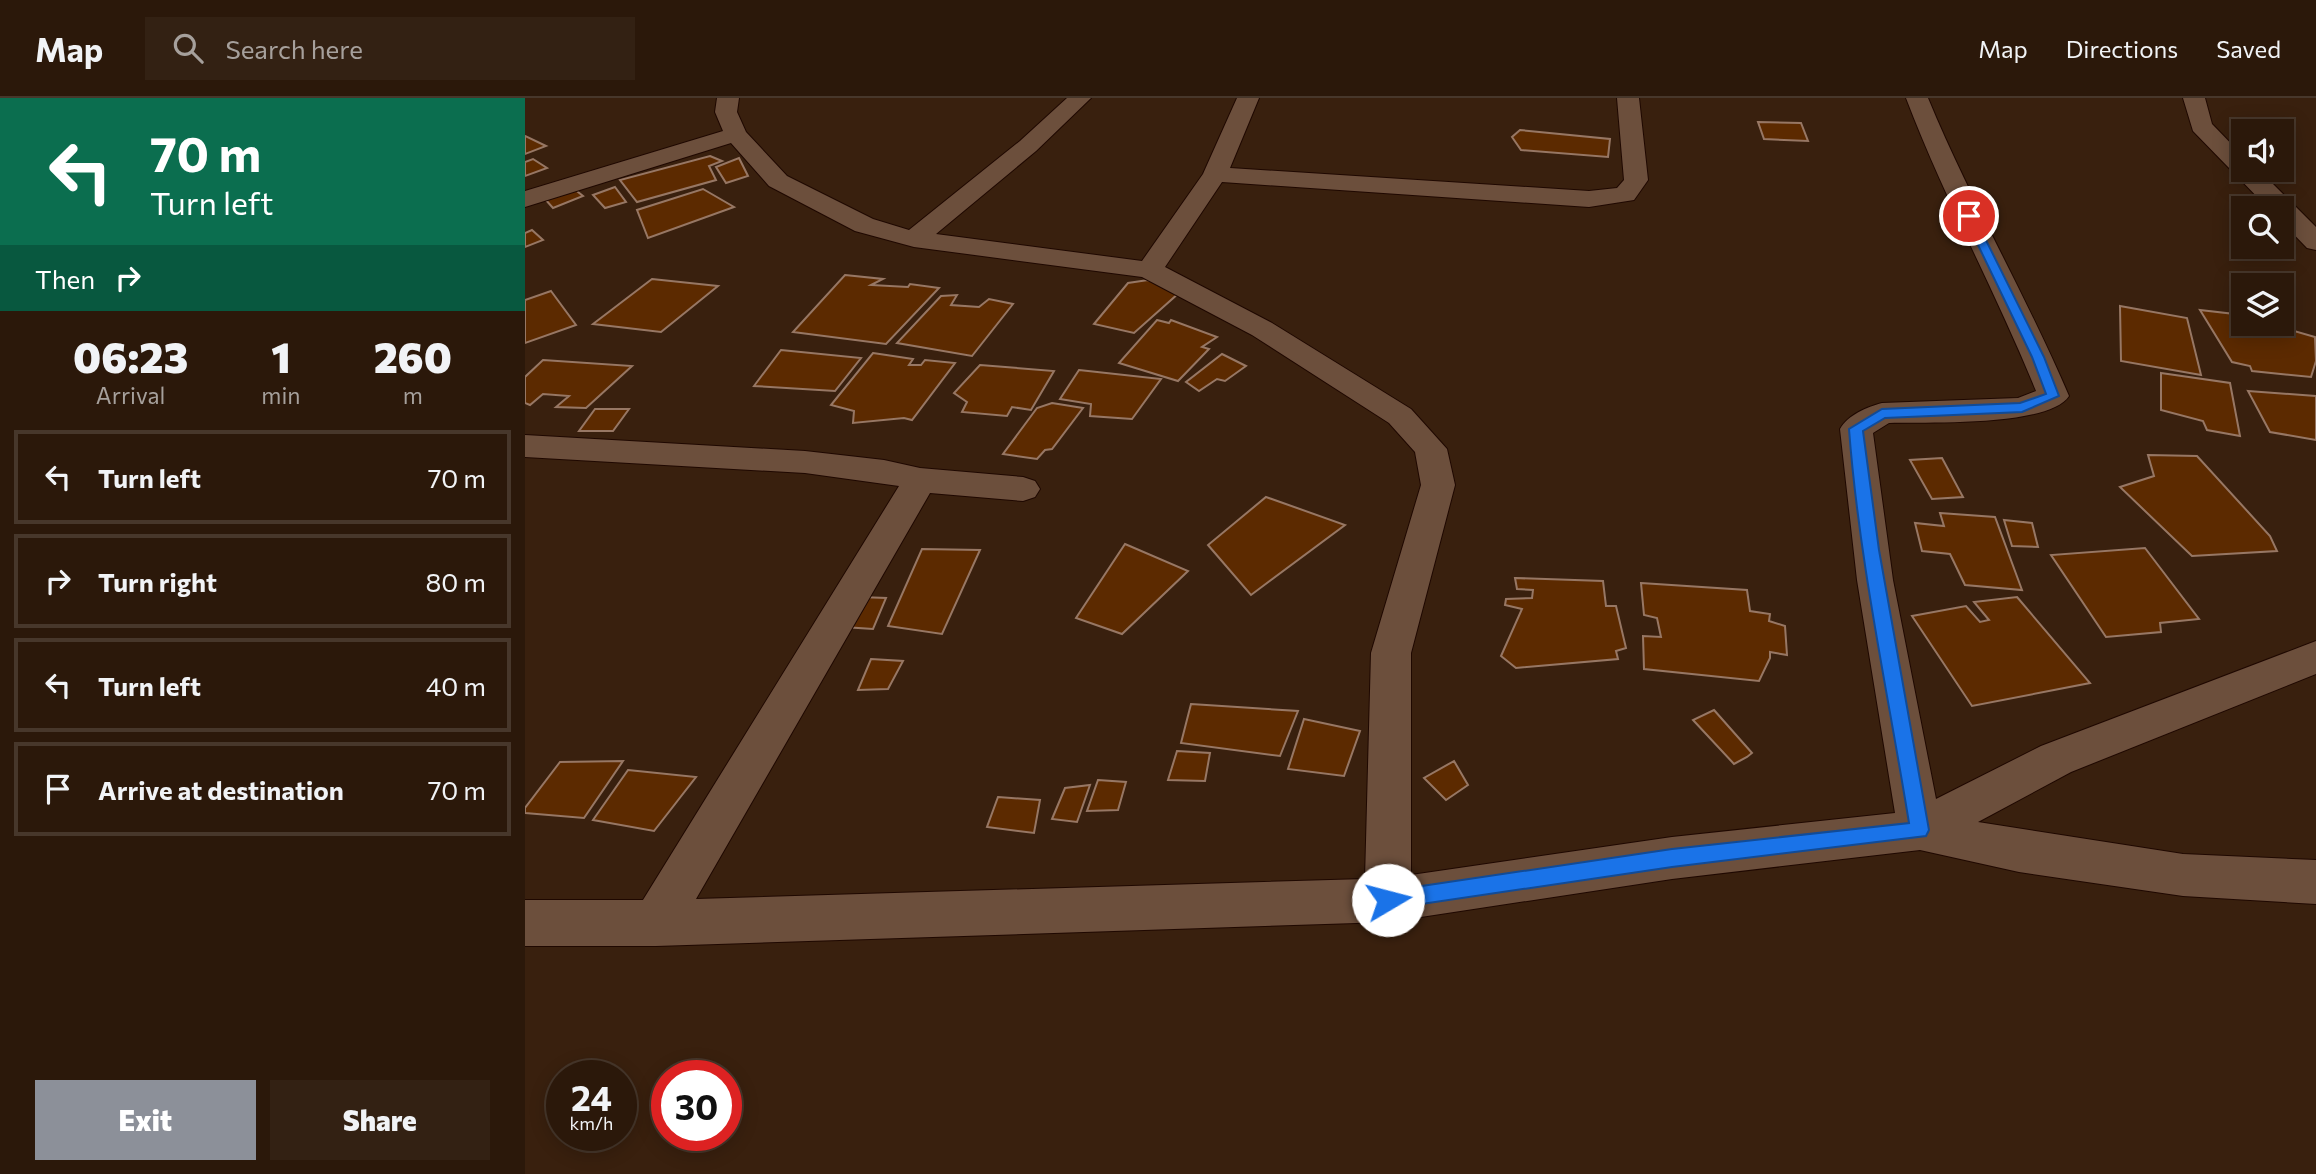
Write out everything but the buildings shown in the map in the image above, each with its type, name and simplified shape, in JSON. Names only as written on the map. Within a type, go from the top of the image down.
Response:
[{"type":"street","points":[[728,98],[726,112],[737,134],[778,181],[864,225],[880,232],[914,239],[1149,270],[1243,317],[1377,401],[1400,416],[1431,449],[1438,485],[1391,653],[1388,900]]},
{"type":"street","points":[[914,239],[1028,146],[1080,98]]},
{"type":"street","points":[[1149,270],[1215,174],[1248,98]]},
{"type":"street","points":[[1215,174],[1589,198],[1625,195],[1636,180],[1628,98]]},
{"type":"street","points":[[1917,98],[1934,145],[2038,357],[2053,396],[2022,408],[1882,413],[1856,429],[1859,473],[1871,550],[1920,830]]},
{"type":"street","points":[[2194,98],[2201,126],[2231,156]]},
{"type":"street","points":[[525,199],[737,134]]},
{"type":"street","points":[[2257,182],[2316,242]]},
{"type":"street","points":[[525,446],[805,462],[884,471],[920,480],[1023,489]]},
{"type":"street","points":[[656,923],[920,480]]},
{"type":"street","points":[[1920,830],[2056,759],[2316,657]]},
{"type":"street","points":[[525,923],[656,923],[1388,900],[1672,858],[1920,830],[2019,851],[2183,875],[2316,882]]},
{"type":"route","points":[[1388,900],[1672,858],[1920,830],[1871,550],[1859,473],[1856,429],[1882,413],[2022,408],[2053,396],[2038,357],[1969,216]]}]
